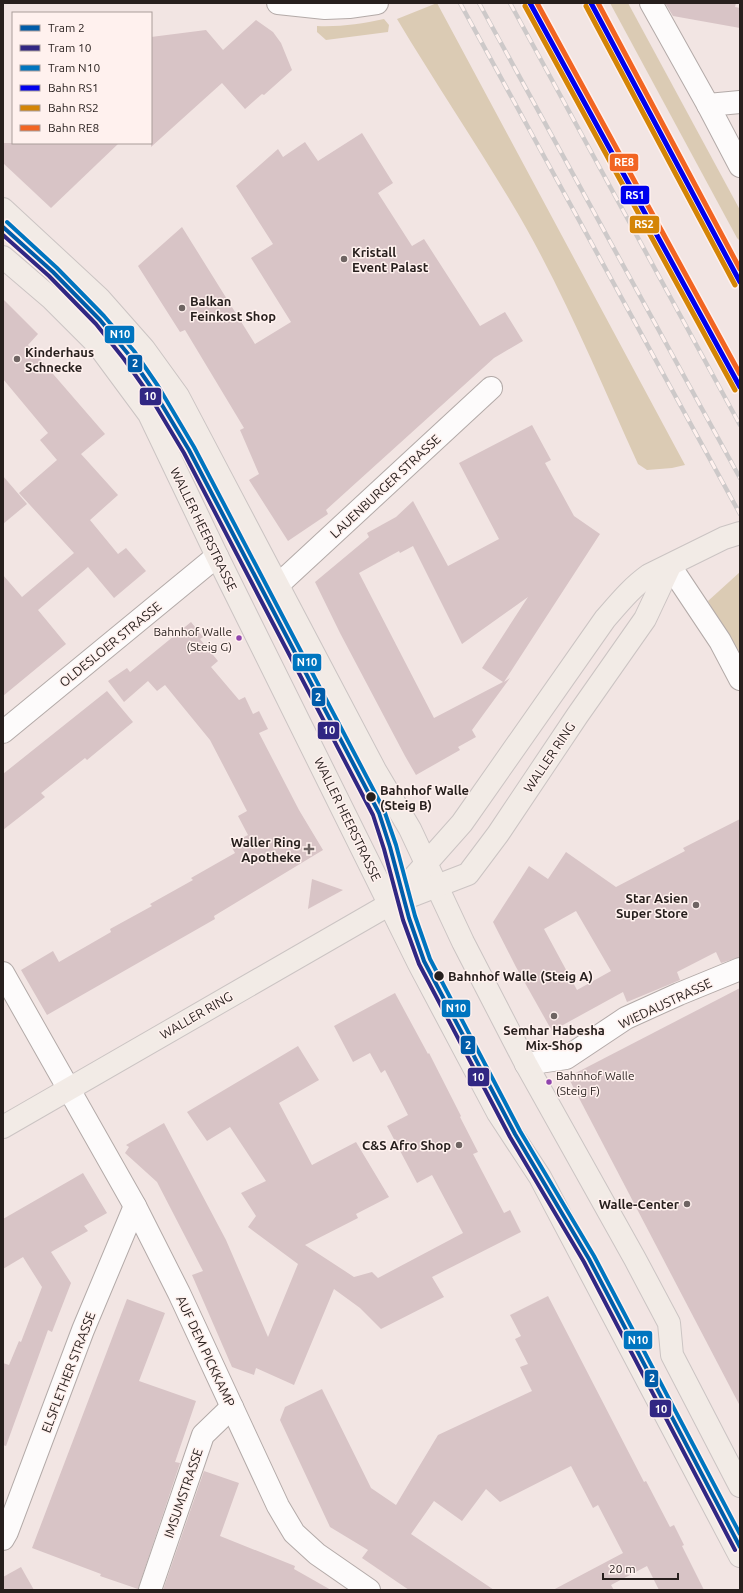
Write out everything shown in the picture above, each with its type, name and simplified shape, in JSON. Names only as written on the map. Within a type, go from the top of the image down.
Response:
[{"type":"main road","points":[[3,209],[99,298],[144,349],[178,396],[376,770],[410,829],[462,942],[526,1064],[631,1252],[669,1324],[672,1355],[740,1486]]},
{"type":"main road","name":"WALLER HEERSTRASSE","points":[[3,257],[52,299],[98,345],[149,414],[217,556],[419,964],[498,1114],[540,1177],[740,1556]]},
{"type":"main road","name":"WALLER RING","points":[[390,904],[462,824],[605,619],[638,583],[649,575],[732,535]]},
{"type":"main road","name":"WALLER RING","points":[[3,1127],[68,1088],[390,904],[468,874],[645,619],[670,566]]},
{"type":"street","points":[[278,3],[325,8],[348,7],[377,3]]},
{"type":"street","points":[[651,3],[740,166]]},
{"type":"street","points":[[708,105],[740,102]]},
{"type":"street","name":"LAUENBURGER STRASSE","points":[[278,585],[491,388]]},
{"type":"street","name":"OLDESLOER STRASSE","points":[[3,732],[217,556]]},
{"type":"street","points":[[670,566],[720,641],[740,679]]},
{"type":"street","name":"WIEDAUSTRASSE","points":[[526,1064],[566,1058],[626,1018],[740,969]]},
{"type":"street","name":"AUF DEM PICKKAMP","points":[[3,973],[135,1206],[179,1293],[278,1506],[294,1533],[317,1554],[368,1590]]},
{"type":"street","name":"ELSFLETHER STRASSE","points":[[3,1539],[7,1532],[83,1330],[135,1206]]},
{"type":"street","name":"IMSUMSTRASSE","points":[[150,1590],[203,1434],[232,1407]]},
{"type":"shaded area","points":[[437,3],[685,465],[672,468],[647,470],[638,464],[563,298],[529,233],[397,19]]},
{"type":"shaded area","points":[[610,3],[628,3],[740,210],[740,241],[737,238]]},
{"type":"shaded area","points":[[384,19],[389,25],[388,32],[326,40],[317,32],[317,26],[350,25]]},
{"type":"shaded area","points":[[740,572],[740,659],[708,601]]},
{"type":"building","points":[[665,3],[736,3],[735,7],[740,8],[740,28],[673,16]]},
{"type":"building","points":[[256,20],[273,32],[281,43],[292,70],[264,95],[262,94],[245,109],[222,83],[151,147],[152,37],[206,30],[223,50]]},
{"type":"building","points":[[362,133],[393,183],[378,193],[412,246],[424,239],[480,326],[505,312],[523,341],[494,358],[326,510],[328,514],[288,541],[249,480],[259,474],[240,430],[244,428],[185,330],[180,332],[138,266],[182,227],[255,344],[291,322],[251,258],[273,244],[236,186],[278,149],[283,157],[305,142],[318,161]]},
{"type":"building","points":[[3,143],[118,144],[51,208],[3,163]]},
{"type":"building","points":[[3,299],[38,334],[28,345],[105,434],[81,454],[118,495],[90,520],[118,554],[126,548],[146,571],[114,598],[88,567],[38,610],[66,644],[3,696],[3,575],[22,597],[74,553],[19,493],[57,460],[40,440],[48,433],[3,379]]},
{"type":"building","points":[[532,425],[551,460],[545,463],[574,516],[600,534],[504,682],[510,678],[472,730],[476,737],[458,747],[460,750],[416,775],[340,633],[315,582],[369,537],[367,533],[396,517],[413,501],[448,566],[499,539],[459,463]],"holes":[[[413,546],[462,644],[528,597],[482,668],[503,682],[434,718],[359,573],[399,551],[400,553]]]},
{"type":"building","points":[[3,476],[27,504],[3,524]]},
{"type":"building","points":[[191,622],[203,637],[200,639],[218,661],[211,667],[239,700],[245,697],[253,714],[259,711],[268,729],[259,733],[299,810],[323,850],[214,916],[215,919],[47,1015],[21,970],[53,951],[59,962],[111,932],[110,929],[152,906],[150,904],[193,880],[191,878],[235,853],[230,844],[248,835],[238,816],[247,811],[210,740],[165,685],[157,691],[148,681],[124,702],[108,681],[127,668],[130,672]]},
{"type":"building","points":[[107,691],[133,722],[87,760],[85,758],[41,793],[45,797],[3,830],[3,774]]},
{"type":"building","points":[[740,819],[740,957],[721,963],[716,952],[677,972],[680,980],[627,1002],[623,992],[552,1031],[493,922],[529,866],[548,879],[566,852],[616,887],[685,851],[683,848]],"holes":[[[576,911],[611,971],[577,990],[544,929]]]},
{"type":"building","points":[[312,879],[343,890],[308,909]]},
{"type":"building","name":"Walle-Center","points":[[740,988],[740,1406],[568,1077]]},
{"type":"building","points":[[395,993],[428,1054],[429,1053],[461,1116],[460,1117],[478,1152],[473,1154],[504,1213],[510,1210],[521,1232],[432,1277],[444,1297],[381,1329],[360,1308],[334,1289],[294,1385],[256,1368],[254,1375],[232,1367],[192,1275],[203,1271],[157,1182],[125,1153],[129,1147],[126,1145],[164,1123],[226,1240],[268,1337],[298,1264],[248,1227],[256,1216],[241,1193],[266,1181],[230,1127],[207,1141],[187,1112],[298,1046],[319,1080],[279,1103],[312,1165],[356,1142],[389,1197],[356,1214],[358,1218],[305,1245],[354,1277],[372,1272],[378,1278],[463,1233],[432,1175],[417,1183],[387,1126],[408,1115],[385,1070],[381,1073],[370,1053],[353,1062],[334,1026]]},
{"type":"building","points":[[83,1173],[107,1213],[84,1226],[88,1231],[51,1252],[71,1283],[52,1332],[48,1330],[6,1446],[3,1445],[3,1363],[9,1365],[19,1341],[21,1342],[42,1287],[23,1257],[3,1269],[3,1219]]},
{"type":"building","points":[[548,1296],[644,1482],[646,1481],[670,1527],[674,1525],[684,1545],[682,1546],[704,1590],[659,1590],[647,1566],[611,1585],[614,1590],[553,1590],[623,1553],[598,1505],[593,1508],[571,1466],[500,1502],[486,1489],[462,1521],[434,1501],[411,1534],[494,1590],[409,1590],[362,1558],[368,1550],[330,1527],[280,1420],[285,1407],[322,1389],[371,1488],[396,1505],[438,1435],[532,1391],[520,1367],[528,1364],[515,1339],[521,1336],[510,1315]]},
{"type":"building","points":[[127,1299],[165,1313],[139,1381],[196,1401],[175,1462],[180,1463],[138,1589],[100,1576],[101,1574],[32,1548]]},
{"type":"building","points":[[204,1471],[239,1483],[220,1536],[295,1566],[294,1569],[331,1590],[163,1590]]},
{"type":"building","points":[[21,1567],[34,1590],[3,1590],[3,1577]]},
{"type":"railway","points":[[460,3],[740,514]]},
{"type":"railway","points":[[479,3],[740,478]]},
{"type":"railway","points":[[510,3],[740,425]]},
{"type":"tram line","name":"N10","points":[[7,222],[57,268],[104,316],[134,351],[158,386],[194,447],[384,810],[396,845],[415,916],[430,959],[520,1131],[594,1256],[740,1534]]},
{"type":"tram line","name":"2","points":[[3,227],[53,272],[100,320],[129,355],[153,390],[189,450],[379,813],[390,847],[409,918],[424,961],[515,1134],[589,1259],[740,1547]]},
{"type":"tram line","name":"10","points":[[3,235],[49,276],[96,324],[124,359],[148,393],[184,453],[373,815],[384,849],[403,920],[419,964],[510,1137],[584,1262],[735,1550]]},
{"type":"rail line","name":"RS1","points":[[530,3],[740,387]]},
{"type":"rail line","name":"RE8","points":[[537,3],[740,374]]},
{"type":"rail line","name":"RS1","points":[[591,3],[740,282]]},
{"type":"rail line","name":"RE8","points":[[598,3],[740,269]]},
{"type":"rail line","name":"RS2","points":[[525,6],[735,390]]},
{"type":"rail line","name":"RS2","points":[[586,6],[735,285]]},
{"type":"place","name":"Kristall Event Palast","points":[[344,259]]},
{"type":"place","name":"Balkan Feinkost Shop","points":[[182,308]]},
{"type":"place","name":"Kinderhaus Schnecke","points":[[17,359]]},
{"type":"place","name":"Bahnhof Walle (Steig G)","points":[[239,638]]},
{"type":"place","name":"Bahnhof Walle (Steig B)","points":[[371,797]]},
{"type":"place","name":"Waller Ring Apotheke","points":[[309,849]]},
{"type":"place","name":"Star Asien Super Store","points":[[696,905]]},
{"type":"place","name":"Bahnhof Walle (Steig A)","points":[[439,976]]},
{"type":"place","name":"Semhar Habesha Mix-Shop","points":[[554,1016]]},
{"type":"place","name":"Bahnhof Walle (Steig F)","points":[[549,1082]]},
{"type":"place","name":"C&S Afro Shop","points":[[459,1145]]},
{"type":"place","name":"Walle-Center","points":[[687,1204]]}]
